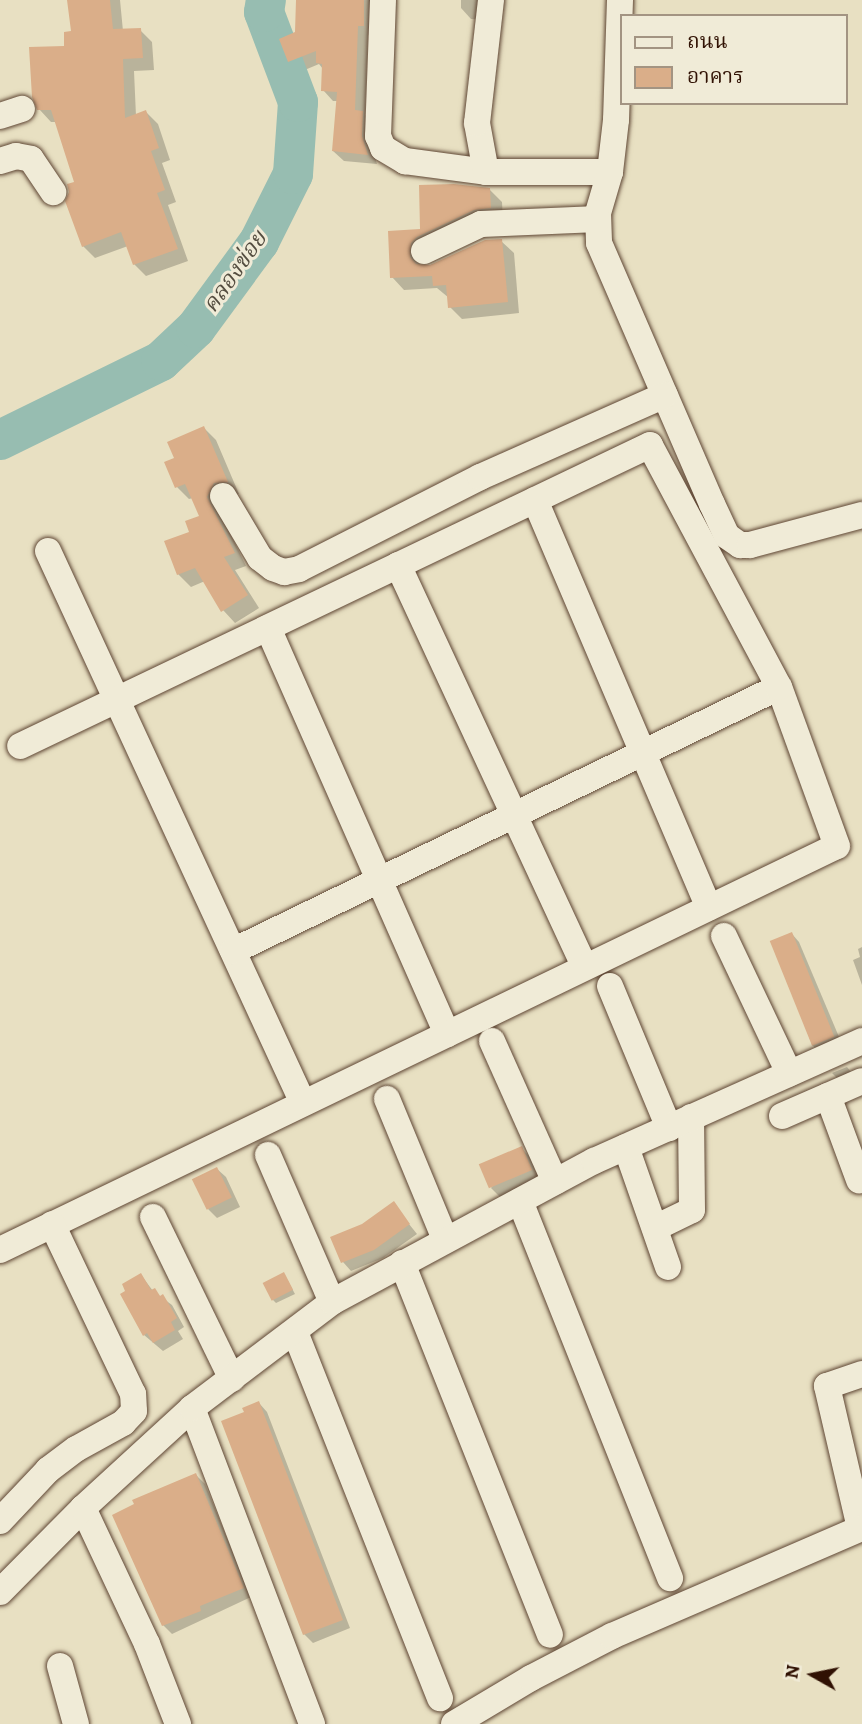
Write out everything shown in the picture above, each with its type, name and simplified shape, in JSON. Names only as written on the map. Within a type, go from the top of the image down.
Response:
[{"type":"street","points":[[383,0],[378,136],[383,148],[405,161],[486,172],[610,172]]},
{"type":"street","points":[[486,172],[477,123],[491,0]]},
{"type":"street","points":[[620,0],[619,76],[610,172],[597,219],[599,243],[727,536],[740,545],[750,545],[862,515]]},
{"type":"street","points":[[0,161],[16,156],[31,159],[53,192]]},
{"type":"street","points":[[424,251],[481,224],[597,219]]},
{"type":"street","points":[[223,496],[260,558],[284,572],[299,569],[480,477],[665,395]]},
{"type":"street","points":[[0,1250],[836,846],[779,687],[650,445],[20,746]]},
{"type":"street","points":[[535,500],[709,907]]},
{"type":"street","points":[[48,551],[303,1103]]},
{"type":"street","points":[[398,565],[586,967]]},
{"type":"street","points":[[268,628],[447,1034]]},
{"type":"street","points":[[233,951],[779,687]]},
{"type":"street","points":[[724,936],[789,1073]]},
{"type":"street","points":[[610,986],[680,1123],[692,1210],[655,1228]]},
{"type":"street","points":[[492,1041],[555,1182]]},
{"type":"street","points":[[0,1592],[83,1508],[192,1408],[332,1302],[445,1239],[626,1147],[862,1041]]},
{"type":"street","points":[[782,1116],[862,1081]]},
{"type":"street","points":[[828,1096],[859,1180]]},
{"type":"street","points":[[387,1099],[445,1239]]},
{"type":"street","points":[[626,1147],[668,1267]]},
{"type":"street","points":[[268,1155],[332,1302]]},
{"type":"street","points":[[520,1201],[670,1577]]},
{"type":"street","points":[[153,1217],[232,1379]]},
{"type":"street","points":[[0,1521],[48,1470],[76,1449],[123,1423],[134,1411],[132,1394],[52,1224]]},
{"type":"street","points":[[402,1263],[550,1635]]},
{"type":"street","points":[[295,1332],[440,1698]]},
{"type":"street","points":[[454,1724],[531,1678],[612,1636],[861,1528],[854,1463],[827,1386],[862,1374]]},
{"type":"street","points":[[192,1408],[312,1724]]},
{"type":"street","points":[[83,1508],[148,1644],[178,1724]]},
{"type":"street","points":[[60,1665],[76,1724]]},
{"type":"building","points":[[67,0],[110,0],[113,29],[141,28],[143,58],[123,59],[125,118],[146,110],[159,148],[151,151],[165,190],[157,193],[178,249],[133,265],[121,232],[82,247],[65,201],[69,192],[67,184],[74,182],[51,110],[37,110],[32,97],[29,47],[64,46],[64,32],[71,31]]},
{"type":"building","points":[[296,0],[364,0],[364,26],[358,26],[355,110],[363,111],[362,136],[368,155],[332,151],[337,92],[321,91],[322,64],[316,63],[316,51],[288,62],[279,39],[295,32]]},
{"type":"building","points":[[454,184],[490,188],[491,208],[474,210],[417,237],[411,243],[410,257],[416,264],[430,265],[485,240],[502,239],[508,302],[448,308],[446,285],[433,286],[432,276],[390,278],[388,231],[420,229],[419,185]]},
{"type":"building","points":[[204,426],[228,482],[214,483],[207,497],[235,553],[224,557],[248,595],[221,612],[195,568],[177,575],[164,541],[189,532],[185,521],[199,516],[185,484],[175,488],[164,462],[174,458],[167,442]]},
{"type":"building","points":[[792,932],[834,1037],[812,1046],[770,941]]},
{"type":"building","points":[[522,1146],[532,1170],[489,1188],[479,1164]]},
{"type":"building","points":[[217,1167],[232,1198],[207,1210],[192,1179]]},
{"type":"building","points":[[394,1201],[410,1224],[374,1250],[341,1263],[330,1237],[362,1224]]},
{"type":"building","points":[[284,1272],[293,1290],[272,1301],[263,1283]]},
{"type":"building","points":[[141,1273],[151,1290],[155,1288],[160,1296],[163,1294],[177,1318],[171,1322],[175,1330],[153,1343],[147,1333],[143,1336],[120,1294],[125,1291],[122,1284]]},
{"type":"building","points":[[259,1401],[343,1620],[303,1635],[221,1421],[244,1412],[242,1408]]},
{"type":"building","points":[[196,1473],[244,1588],[200,1606],[201,1611],[162,1626],[112,1515],[134,1504],[132,1500]]},
{"type":"waterway","name":"คลองข่อย","points":[[0,440],[161,361],[196,328],[259,242],[293,174],[298,102],[264,12],[266,0]]}]
